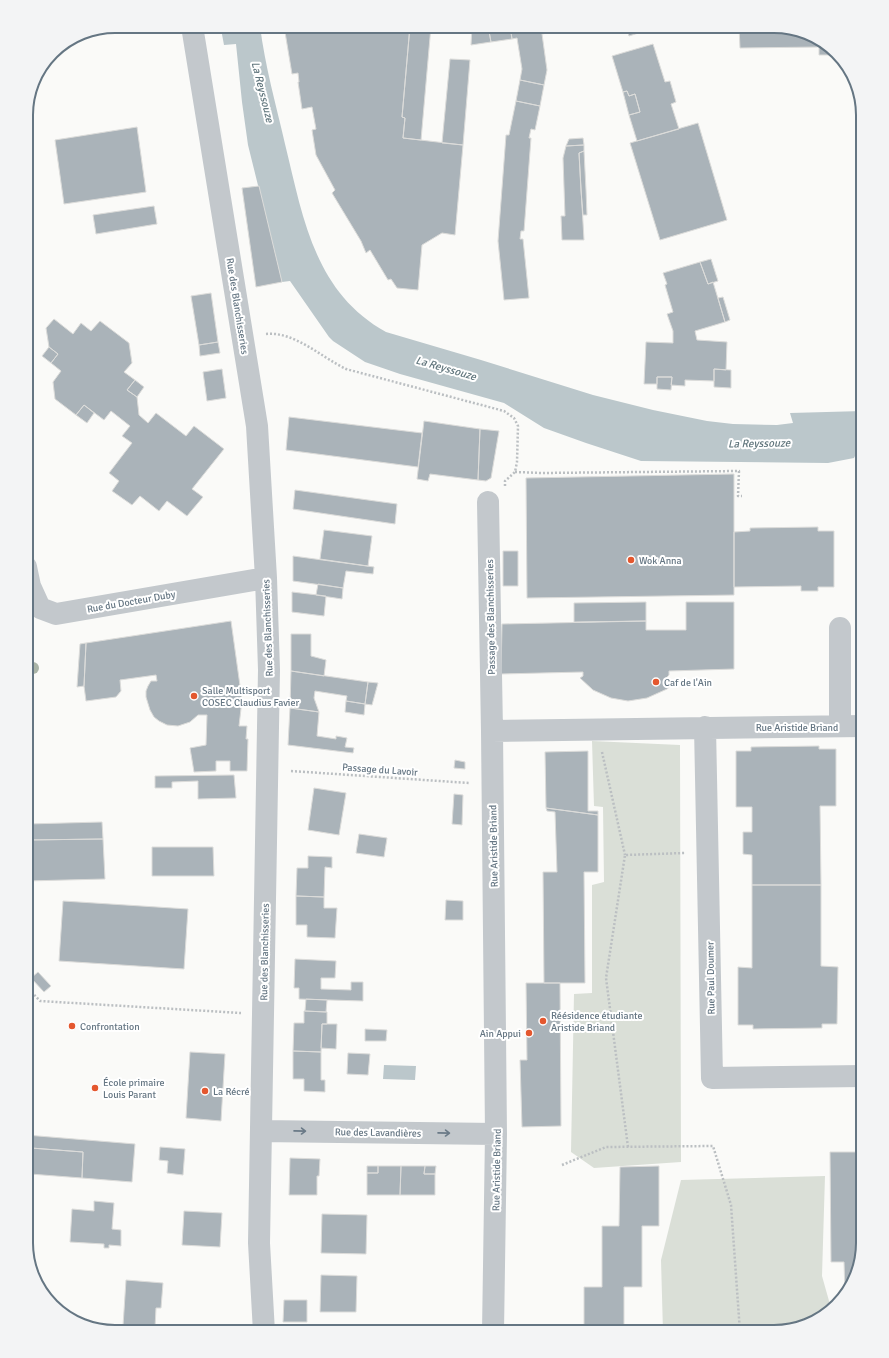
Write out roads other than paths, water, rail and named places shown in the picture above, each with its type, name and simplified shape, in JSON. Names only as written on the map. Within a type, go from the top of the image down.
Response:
[{"type":"street","name":"Rue des Blanchisseries","points":[[193,33],[257,426],[266,578],[269,670],[259,1242],[264,1325]]},
{"type":"street","name":"Passage des Blanchisseries","points":[[488,502],[492,731]]},
{"type":"street","name":"Rue du Docteur Duby","points":[[33,593],[40,608],[56,614],[266,578]]},
{"type":"street","points":[[840,628],[840,726]]},
{"type":"street","name":"Rue Aristide Briand","points":[[494,1325],[496,1134],[492,731],[856,726]]},
{"type":"street","name":"Rue Paul Doumer","points":[[705,727],[712,1078],[856,1076]]},
{"type":"street","name":"Rue des Lavandières","points":[[261,1131],[496,1134]]},
{"type":"water","name":"La Reyssouze","points":[[222,33],[261,33],[268,71],[298,199],[315,250],[327,274],[342,296],[362,315],[386,332],[593,395],[653,410],[707,421],[733,424],[777,425],[793,423],[790,413],[856,411],[856,456],[854,458],[828,463],[641,461],[544,428],[504,403],[400,374],[365,362],[333,341],[290,281],[282,282],[248,145],[236,44],[224,45]]},
{"type":"water","points":[[384,1065],[416,1066],[415,1080],[383,1079]]},
{"type":"place","name":"Wok Anna","points":[[631,560]]},
{"type":"place","name":"Caf de l'Ain","points":[[656,682]]},
{"type":"place","name":"Salle Multisport COSEC Claudius Favier","points":[[194,696]]},
{"type":"place","name":"Réésidence étudiante Aristide Briand","points":[[543,1021]]},
{"type":"place","name":"Confrontation","points":[[72,1026]]},
{"type":"place","name":"Ain Appui","points":[[529,1033]]},
{"type":"place","name":"École primaire Louis Parant","points":[[95,1088]]},
{"type":"place","name":"La Récré","points":[[205,1091]]}]
